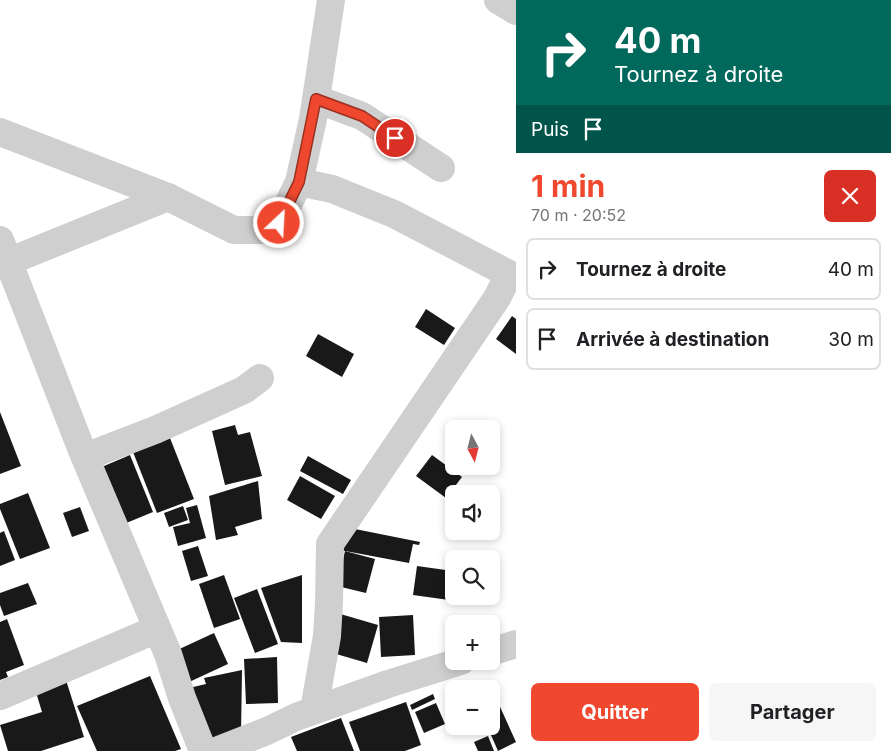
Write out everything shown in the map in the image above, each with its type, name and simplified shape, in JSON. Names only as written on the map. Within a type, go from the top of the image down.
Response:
[{"type":"street","points":[[0,132],[168,197],[234,230],[260,230],[279,223],[299,182],[316,99],[331,0]]},
{"type":"street","points":[[498,0],[516,10]]},
{"type":"street","points":[[316,99],[362,116],[441,168]]},
{"type":"street","points":[[299,182],[332,189],[394,214],[512,276],[330,544],[327,636],[314,710]]},
{"type":"street","points":[[168,197],[3,256],[157,629],[203,751]]},
{"type":"street","points":[[85,457],[164,426],[244,390],[260,378]]},
{"type":"street","points":[[0,696],[157,629]]},
{"type":"street","points":[[500,649],[516,644]]},
{"type":"street","points":[[228,749],[314,710],[445,666]]},
{"type":"building","points":[[426,309],[455,328],[444,345],[415,327]]},
{"type":"building","points":[[512,316],[516,319],[516,354],[496,339]]},
{"type":"building","points":[[318,334],[354,354],[342,377],[306,356]]},
{"type":"building","points":[[0,412],[21,466],[0,474]]},
{"type":"building","points":[[235,425],[238,435],[250,432],[262,476],[225,485],[212,431]]},
{"type":"building","points":[[170,438],[194,499],[157,513],[133,452]]},
{"type":"building","points":[[130,455],[153,512],[119,526],[97,469]]},
{"type":"building","points":[[432,455],[445,465],[445,475],[459,475],[462,477],[456,485],[445,485],[445,497],[416,476]]},
{"type":"building","points":[[308,456],[351,480],[343,494],[300,471]]},
{"type":"building","points":[[300,476],[335,496],[321,519],[287,500]]},
{"type":"building","points":[[258,481],[262,519],[235,527],[238,535],[216,540],[209,496]]},
{"type":"building","points":[[28,493],[50,548],[20,559],[0,509],[0,504]]},
{"type":"building","points":[[197,505],[206,538],[178,546],[173,527],[190,523],[186,508]]},
{"type":"building","points":[[183,506],[188,520],[169,527],[164,513]]},
{"type":"building","points":[[80,507],[89,531],[72,537],[63,513]]},
{"type":"building","points":[[345,527],[420,542],[419,545],[413,544],[409,563],[340,550]]},
{"type":"building","points":[[4,531],[15,560],[0,566],[0,533]]},
{"type":"building","points":[[198,546],[208,576],[191,581],[182,551]]},
{"type":"building","points":[[345,551],[375,559],[366,593],[337,586]]},
{"type":"building","points":[[417,566],[445,570],[445,599],[413,595]]},
{"type":"building","points":[[224,575],[240,619],[214,628],[199,584]]},
{"type":"building","points":[[302,575],[302,643],[281,642],[261,588]]},
{"type":"building","points":[[28,583],[37,604],[4,616],[0,605],[0,593]]},
{"type":"building","points":[[257,589],[278,644],[255,653],[234,598]]},
{"type":"building","points":[[337,613],[378,625],[367,663],[326,651]]},
{"type":"building","points":[[413,615],[415,655],[381,657],[379,617]]},
{"type":"building","points":[[7,619],[24,665],[6,672],[8,677],[0,680],[0,622]]},
{"type":"building","points":[[214,633],[228,664],[187,683],[173,652]]},
{"type":"building","points":[[277,657],[278,703],[246,704],[244,659]]},
{"type":"building","points":[[242,670],[241,735],[207,740],[189,688],[206,684],[204,678]]},
{"type":"building","points":[[150,676],[181,749],[175,751],[97,751],[77,706]]},
{"type":"building","points":[[66,680],[84,737],[41,751],[8,751],[0,725],[42,712],[35,689]]},
{"type":"building","points":[[433,694],[435,699],[412,710],[410,705]]},
{"type":"building","points":[[406,702],[421,745],[405,751],[360,751],[349,722]]},
{"type":"building","points":[[436,703],[445,724],[424,733],[415,712]]},
{"type":"building","points":[[500,707],[516,742],[498,751],[491,735],[500,735]]},
{"type":"building","points":[[341,718],[354,751],[297,751],[291,737]]},
{"type":"building","points":[[488,736],[494,751],[478,751],[474,742]]},
{"type":"route","points":[[279,223],[299,182],[316,99],[362,116],[395,138]]}]
